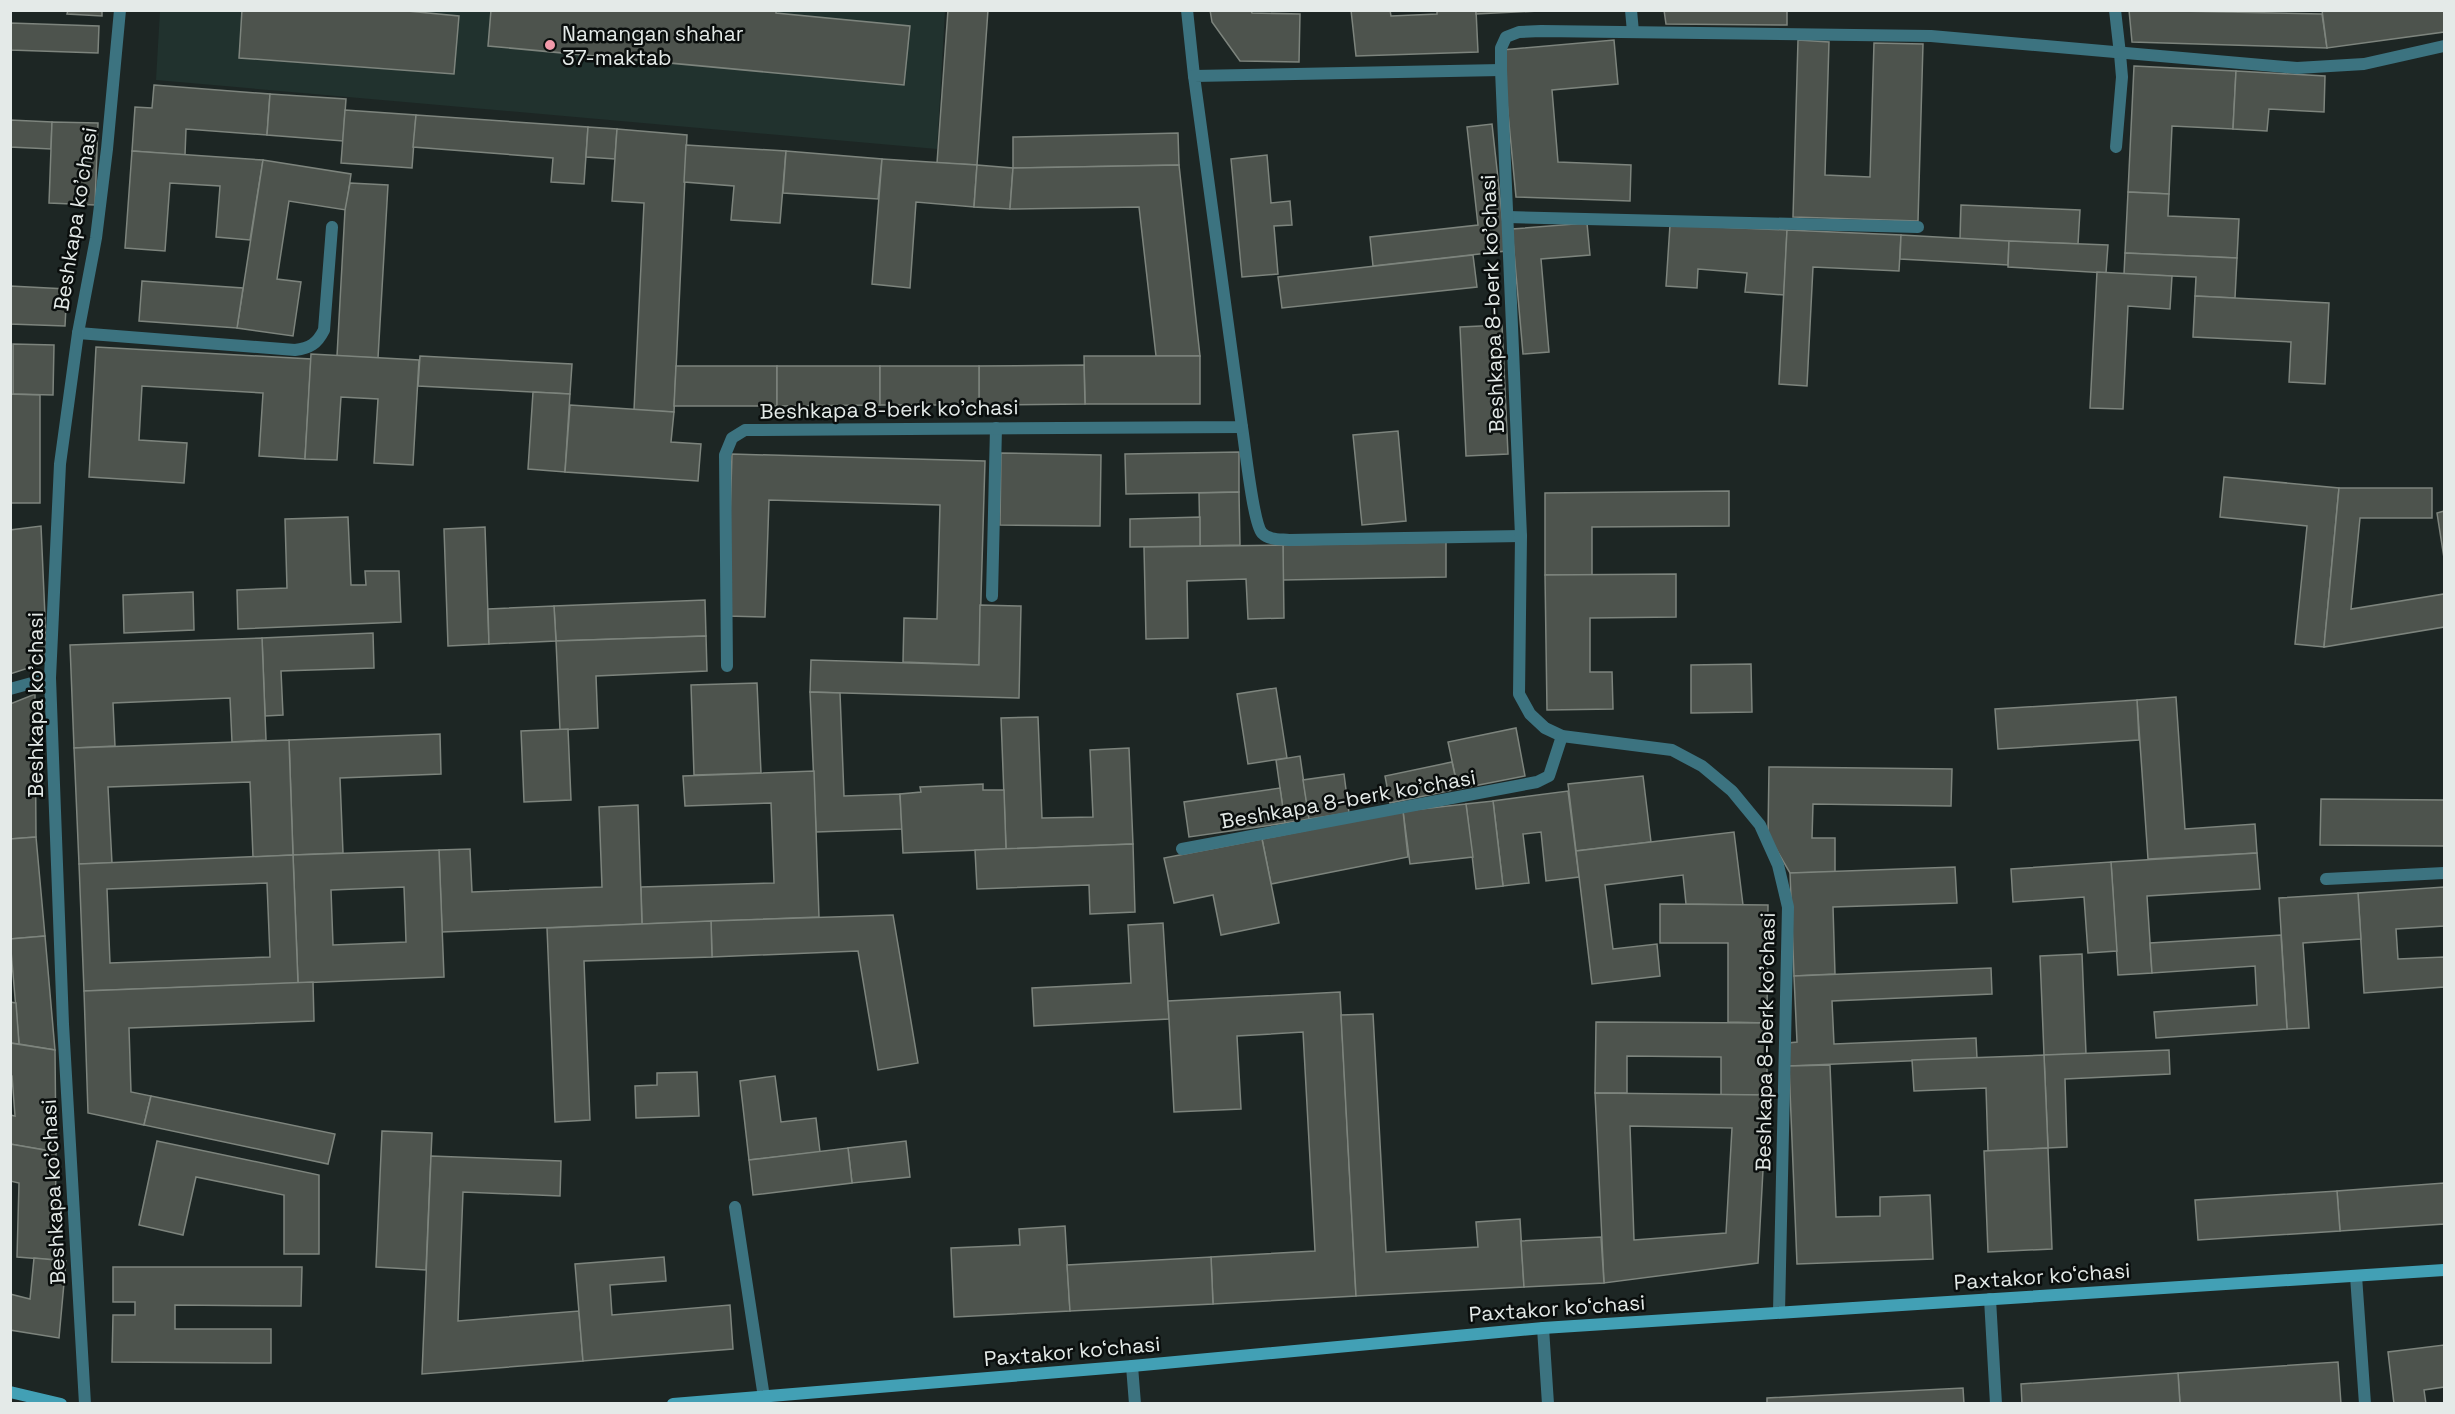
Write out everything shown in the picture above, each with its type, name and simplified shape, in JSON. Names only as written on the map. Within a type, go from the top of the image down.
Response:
[{"type":"main road","name":"Paxtakor koʻchasi","points":[[673,1404],[764,1400],[1543,1328],[2445,1270]]},
{"type":"main road","points":[[10,1392],[61,1404]]},
{"type":"street","name":"Beshkapa ko'chasi","points":[[85,1404],[63,1024],[50,678],[60,464],[78,333],[98,227],[120,10]]},
{"type":"street","points":[[1186,10],[1242,427],[1260,531],[1269,538],[1288,540],[1521,536]]},
{"type":"street","points":[[1631,10],[1633,32]]},
{"type":"street","points":[[2115,10],[2122,77],[2116,147]]},
{"type":"street","name":"Beshkapa 8-berk koʼchasi","points":[[1779,1312],[1788,907],[1778,865],[1760,825],[1732,791],[1702,766],[1672,750],[1562,736],[1545,728],[1530,714],[1519,694],[1521,536],[1501,70],[1501,48],[1506,37],[1519,32],[1931,36],[2297,68],[2330,68],[2364,64],[2445,46]]},
{"type":"street","points":[[1194,76],[1501,70]]},
{"type":"street","points":[[1508,217],[1918,227]]},
{"type":"street","points":[[78,333],[295,350],[310,348],[319,341],[324,330],[332,227]]},
{"type":"street","name":"Beshkapa 8-berk koʼchasi","points":[[727,666],[725,454],[732,438],[745,430],[1242,427]]},
{"type":"street","points":[[992,596],[996,428]]},
{"type":"street","points":[[10,689],[50,678]]},
{"type":"street","name":"Beshkapa 8-berk koʼchasi","points":[[1182,849],[1537,782],[1549,776],[1562,736]]},
{"type":"street","points":[[2326,879],[2445,873]]},
{"type":"street","points":[[735,1207],[764,1400]]},
{"type":"street","points":[[2356,1276],[2365,1404]]},
{"type":"street","points":[[1990,1299],[1996,1404]]},
{"type":"street","points":[[1543,1328],[1548,1404]]},
{"type":"street","points":[[1132,1366],[1135,1404]]},
{"type":"shaded area","name":"Namangan shahar 37-maktab","points":[[160,11],[945,11],[937,149],[156,80]]},
{"type":"building","points":[[68,10],[102,10],[102,16],[67,14]]},
{"type":"building","points":[[242,10],[397,10],[459,16],[454,74],[239,58]]},
{"type":"building","points":[[491,10],[776,10],[776,13],[910,26],[904,85],[488,46]]},
{"type":"building","points":[[948,10],[988,10],[977,165],[937,163]]},
{"type":"building","points":[[1210,10],[1251,10],[1252,13],[1300,14],[1299,62],[1240,61],[1212,22]]},
{"type":"building","points":[[1351,10],[1390,10],[1391,16],[1437,14],[1437,10],[1476,10],[1478,52],[1356,56]]},
{"type":"building","points":[[1476,10],[1560,10],[1476,14]]},
{"type":"building","points":[[1664,10],[1787,10],[1787,25],[1666,24]]},
{"type":"building","points":[[2129,10],[2322,14],[2327,48],[2132,42]]},
{"type":"building","points":[[2322,10],[2444,10],[2444,32],[2327,48]]},
{"type":"building","points":[[10,23],[99,26],[98,53],[10,50]]},
{"type":"building","points":[[1614,40],[1618,84],[1552,90],[1558,162],[1631,165],[1630,201],[1516,197],[1502,50]]},
{"type":"building","points":[[1798,40],[1829,42],[1825,175],[1870,177],[1874,43],[1923,44],[1918,221],[1793,217]]},
{"type":"building","points":[[2134,66],[2236,71],[2233,129],[2172,126],[2169,194],[2128,192]]},
{"type":"building","points":[[2236,71],[2325,76],[2324,112],[2269,109],[2267,131],[2233,129]]},
{"type":"building","points":[[154,85],[270,94],[267,135],[186,129],[185,155],[132,151],[135,107],[152,108]]},
{"type":"building","points":[[270,94],[346,99],[343,141],[267,135]]},
{"type":"building","points":[[345,110],[416,115],[412,168],[341,163]]},
{"type":"building","points":[[416,115],[588,127],[584,184],[551,182],[553,158],[413,147]]},
{"type":"building","points":[[10,120],[52,122],[51,149],[10,147]]},
{"type":"building","points":[[52,122],[98,123],[95,205],[49,203]]},
{"type":"building","points":[[1492,124],[1506,251],[1373,266],[1370,237],[1478,225],[1467,127]]},
{"type":"building","points":[[588,127],[617,129],[615,159],[586,157]]},
{"type":"building","points":[[617,129],[687,135],[674,412],[634,410],[644,203],[612,201]]},
{"type":"building","points":[[1178,133],[1179,165],[1013,168],[1013,137]]},
{"type":"building","points":[[686,145],[786,151],[780,223],[731,220],[734,186],[684,182]]},
{"type":"building","points":[[132,151],[263,160],[250,240],[216,237],[220,186],[170,183],[165,251],[125,248]]},
{"type":"building","points":[[786,151],[882,159],[878,199],[783,193]]},
{"type":"building","points":[[1267,155],[1271,203],[1290,201],[1292,225],[1274,226],[1278,274],[1242,277],[1231,159]]},
{"type":"building","points":[[882,159],[977,165],[974,207],[916,202],[910,288],[872,284]]},
{"type":"building","points":[[263,160],[351,174],[346,210],[289,201],[277,279],[301,282],[293,336],[237,328]]},
{"type":"building","points":[[977,165],[1013,168],[1010,209],[974,207]]},
{"type":"building","points":[[1179,165],[1200,356],[1156,356],[1139,207],[1010,209],[1013,168]]},
{"type":"building","points":[[350,183],[388,185],[378,358],[337,356],[345,210]]},
{"type":"building","points":[[2128,192],[2169,194],[2168,216],[2239,219],[2237,258],[2125,253]]},
{"type":"building","points":[[1961,205],[2080,210],[2078,244],[1960,239]]},
{"type":"building","points":[[1587,223],[1590,255],[1541,259],[1549,352],[1523,354],[1512,229]]},
{"type":"building","points":[[1670,225],[1787,230],[1784,295],[1745,292],[1747,273],[1698,269],[1697,288],[1666,286]]},
{"type":"building","points":[[1787,230],[1901,235],[1899,271],[1813,267],[1807,386],[1779,384]]},
{"type":"building","points":[[1901,235],[2009,241],[2008,265],[1900,259]]},
{"type":"building","points":[[2009,241],[2108,245],[2106,273],[2008,267]]},
{"type":"building","points":[[2125,253],[2237,258],[2235,298],[2195,296],[2196,277],[2124,274]]},
{"type":"building","points":[[1473,255],[1477,287],[1282,308],[1278,277]]},
{"type":"building","points":[[2097,272],[2172,276],[2170,309],[2128,306],[2123,409],[2090,408]]},
{"type":"building","points":[[142,281],[243,288],[237,328],[139,321]]},
{"type":"building","points":[[10,286],[67,289],[65,326],[10,324]]},
{"type":"building","points":[[2195,296],[2329,303],[2325,384],[2289,382],[2291,342],[2193,337]]},
{"type":"building","points":[[1502,325],[1508,454],[1466,456],[1460,327]]},
{"type":"building","points":[[13,344],[54,345],[53,395],[13,394]]},
{"type":"building","points":[[96,347],[311,359],[305,459],[259,456],[263,393],[142,386],[139,440],[187,443],[184,483],[89,477]]},
{"type":"building","points":[[311,354],[419,360],[413,465],[374,463],[378,399],[341,397],[337,460],[305,459]]},
{"type":"building","points":[[420,356],[572,364],[570,394],[418,386]]},
{"type":"building","points":[[1084,356],[1200,356],[1200,404],[1085,404]]},
{"type":"building","points":[[1084,365],[1085,404],[979,405],[979,366]]},
{"type":"building","points":[[676,366],[777,366],[777,406],[674,406]]},
{"type":"building","points":[[777,366],[880,366],[880,405],[777,406]]},
{"type":"building","points":[[880,366],[979,366],[979,405],[880,405]]},
{"type":"building","points":[[533,392],[570,394],[565,472],[528,469]]},
{"type":"building","points":[[10,394],[40,395],[40,503],[10,503]]},
{"type":"building","points":[[570,405],[674,412],[671,442],[701,444],[698,481],[565,472]]},
{"type":"building","points":[[1398,431],[1406,521],[1362,525],[1353,435]]},
{"type":"building","points":[[1239,452],[1239,492],[1126,494],[1125,454]]},
{"type":"building","points":[[1001,453],[1101,455],[1100,526],[1000,525]]},
{"type":"building","points":[[732,454],[985,461],[979,665],[903,662],[904,618],[937,619],[940,505],[769,500],[765,617],[727,616]]},
{"type":"building","points":[[2224,477],[2339,488],[2324,647],[2295,644],[2307,526],[2220,517]]},
{"type":"building","points":[[2339,488],[2432,488],[2432,518],[2360,518],[2351,609],[2444,594],[2444,627],[2324,647]]},
{"type":"building","points":[[1729,491],[1729,526],[1592,527],[1592,575],[1545,575],[1545,493]]},
{"type":"building","points":[[1239,492],[1240,545],[1200,546],[1199,493]]},
{"type":"building","points":[[2444,511],[2444,558],[2437,513]]},
{"type":"building","points":[[348,517],[351,585],[366,585],[365,571],[399,571],[401,622],[238,629],[237,590],[287,588],[285,519]]},
{"type":"building","points":[[1200,517],[1200,546],[1130,547],[1130,519]]},
{"type":"building","points":[[41,526],[47,662],[10,674],[10,530]]},
{"type":"building","points":[[485,527],[489,644],[448,646],[444,529]]},
{"type":"building","points":[[1446,542],[1446,577],[1283,580],[1283,545]]},
{"type":"building","points":[[1283,545],[1284,618],[1248,619],[1246,579],[1187,581],[1188,638],[1146,639],[1144,547]]},
{"type":"building","points":[[1676,574],[1676,617],[1590,618],[1590,672],[1612,672],[1613,709],[1547,710],[1545,575]]},
{"type":"building","points":[[193,592],[194,630],[124,633],[123,595]]},
{"type":"building","points":[[705,600],[706,636],[556,641],[554,606]]},
{"type":"building","points":[[980,605],[1021,606],[1019,698],[810,692],[811,660],[979,665]]},
{"type":"building","points":[[554,606],[556,641],[489,644],[488,609]]},
{"type":"building","points":[[373,633],[374,668],[281,671],[283,715],[265,716],[262,638]]},
{"type":"building","points":[[706,636],[707,671],[596,676],[598,728],[560,730],[556,641]]},
{"type":"building","points":[[262,638],[266,740],[232,742],[230,698],[113,703],[115,746],[74,748],[70,645]]},
{"type":"building","points":[[1751,664],[1752,712],[1691,713],[1691,665]]},
{"type":"building","points":[[757,683],[761,773],[694,775],[691,685]]},
{"type":"building","points":[[1276,688],[1287,758],[1248,764],[1237,694]]},
{"type":"building","points":[[810,692],[840,693],[844,796],[900,794],[902,829],[816,832]]},
{"type":"building","points":[[35,694],[36,837],[10,839],[10,704]]},
{"type":"building","points":[[2176,697],[2185,829],[2255,824],[2257,853],[2148,859],[2137,700]]},
{"type":"building","points":[[2137,700],[2139,740],[1998,749],[1995,709]]},
{"type":"building","points":[[1038,717],[1042,818],[1093,817],[1090,750],[1129,748],[1133,844],[1006,849],[1001,718]]},
{"type":"building","points":[[1516,728],[1525,776],[1458,789],[1448,742]]},
{"type":"building","points":[[568,729],[571,800],[524,802],[521,731]]},
{"type":"building","points":[[440,734],[441,774],[340,778],[343,853],[293,855],[289,740]]},
{"type":"building","points":[[289,740],[293,855],[253,857],[250,782],[108,787],[112,863],[79,864],[74,748]]},
{"type":"building","points":[[1300,756],[1309,819],[1285,823],[1276,760]]},
{"type":"building","points":[[1452,762],[1458,789],[1390,803],[1385,776]]},
{"type":"building","points":[[1769,767],[1952,769],[1951,806],[1813,804],[1812,838],[1835,838],[1835,872],[1790,873],[1768,835]]},
{"type":"building","points":[[814,771],[819,917],[642,924],[641,887],[774,883],[771,803],[685,806],[683,776]]},
{"type":"building","points":[[1344,774],[1349,813],[1309,819],[1303,780]]},
{"type":"building","points":[[1643,776],[1651,842],[1576,851],[1568,784]]},
{"type":"building","points":[[983,784],[983,790],[1004,790],[1006,849],[903,853],[900,794],[921,792],[920,787]]},
{"type":"building","points":[[1280,788],[1285,823],[1189,837],[1184,802]]},
{"type":"building","points":[[1568,791],[1579,877],[1546,881],[1541,832],[1523,834],[1529,883],[1503,886],[1493,801]]},
{"type":"building","points":[[2321,799],[2444,800],[2444,846],[2320,845]]},
{"type":"building","points":[[1493,801],[1503,886],[1476,889],[1466,804]]},
{"type":"building","points":[[1466,804],[1473,857],[1410,864],[1403,811]]},
{"type":"building","points":[[638,805],[642,924],[442,932],[439,850],[470,849],[472,892],[602,887],[599,807]]},
{"type":"building","points":[[1403,811],[1408,857],[1271,884],[1262,839]]},
{"type":"building","points":[[1734,832],[1743,905],[1686,904],[1683,875],[1605,885],[1613,949],[1657,944],[1660,976],[1592,984],[1576,851]]},
{"type":"building","points":[[36,837],[45,936],[10,939],[10,839]]},
{"type":"building","points":[[1262,839],[1279,923],[1221,935],[1213,895],[1174,903],[1164,858]]},
{"type":"building","points":[[1133,844],[1135,912],[1090,914],[1089,885],[977,889],[975,850]]},
{"type":"building","points":[[439,850],[444,977],[298,983],[293,855]],"holes":[[[404,887],[406,942],[333,945],[331,890]]]},
{"type":"building","points":[[2257,853],[2260,889],[2147,896],[2152,973],[2118,975],[2111,862]]},
{"type":"building","points":[[293,855],[298,983],[84,991],[79,864]],"holes":[[[267,883],[270,957],[110,963],[107,889]]]},
{"type":"building","points":[[2111,862],[2117,951],[2088,953],[2084,897],[2013,902],[2011,869]]},
{"type":"building","points":[[1955,867],[1957,903],[1833,907],[1835,974],[1794,976],[1790,873]]},
{"type":"building","points":[[2444,887],[2444,926],[2396,929],[2398,959],[2444,957],[2444,987],[2364,993],[2358,893]]},
{"type":"building","points":[[2358,893],[2361,939],[2303,943],[2309,1028],[2287,1029],[2279,898]]},
{"type":"building","points":[[1660,904],[1768,905],[1767,1023],[1728,1022],[1728,943],[1660,943]]},
{"type":"building","points":[[893,915],[918,1063],[878,1070],[858,951],[712,957],[711,921]]},
{"type":"building","points":[[711,921],[712,957],[584,961],[590,1120],[555,1122],[547,928]]},
{"type":"building","points":[[1163,923],[1169,1019],[1034,1026],[1032,988],[1131,983],[1128,925]]},
{"type":"building","points":[[2281,935],[2287,1029],[2156,1038],[2154,1012],[2257,1005],[2255,966],[2152,973],[2150,943]]},
{"type":"building","points":[[45,936],[55,1050],[19,1044],[10,939]]},
{"type":"building","points":[[2082,954],[2086,1054],[2044,1055],[2040,956]]},
{"type":"building","points":[[1991,968],[1992,994],[1832,1001],[1834,1044],[1976,1038],[1977,1058],[1789,1066],[1788,1043],[1797,1042],[1794,976]]},
{"type":"building","points":[[313,982],[314,1021],[129,1028],[131,1092],[151,1096],[144,1125],[88,1113],[84,991]]},
{"type":"building","points":[[1340,992],[1356,1296],[1213,1304],[1211,1257],[1315,1251],[1303,1032],[1237,1036],[1241,1109],[1174,1112],[1168,1001]]},
{"type":"building","points":[[10,1002],[16,1003],[19,1044],[10,1043]]},
{"type":"building","points":[[1373,1014],[1386,1252],[1478,1247],[1476,1222],[1520,1219],[1524,1287],[1356,1296],[1341,1015]]},
{"type":"building","points":[[1596,1022],[1767,1023],[1767,1095],[1721,1095],[1721,1057],[1627,1056],[1627,1093],[1595,1093]]},
{"type":"building","points":[[10,1043],[55,1050],[56,1152],[10,1144],[10,1115],[15,1116],[12,1076],[10,1075]]},
{"type":"building","points":[[2169,1050],[2170,1074],[2065,1079],[2067,1147],[2048,1148],[2044,1055]]},
{"type":"building","points":[[2044,1055],[2048,1148],[1988,1151],[1986,1088],[1914,1091],[1912,1060]]},
{"type":"building","points":[[1830,1065],[1836,1217],[1880,1216],[1880,1197],[1930,1195],[1933,1259],[1797,1264],[1789,1066]]},
{"type":"building","points":[[697,1072],[699,1116],[636,1118],[635,1086],[657,1085],[657,1073]]},
{"type":"building","points":[[775,1076],[781,1122],[816,1118],[820,1152],[749,1160],[740,1081]]},
{"type":"building","points":[[1595,1093],[1767,1095],[1758,1263],[1604,1283]],"holes":[[[1630,1126],[1732,1128],[1726,1233],[1634,1240]]]},
{"type":"building","points":[[151,1096],[335,1134],[328,1164],[144,1125]]},
{"type":"building","points":[[382,1131],[432,1133],[426,1270],[376,1267]]},
{"type":"building","points":[[157,1141],[319,1175],[319,1254],[284,1254],[284,1195],[196,1177],[183,1235],[139,1225]]},
{"type":"building","points":[[906,1141],[910,1177],[852,1183],[848,1148]]},
{"type":"building","points":[[10,1144],[56,1152],[55,1260],[17,1257],[19,1183],[10,1181]]},
{"type":"building","points":[[848,1148],[852,1183],[753,1195],[749,1160]]},
{"type":"building","points":[[2048,1148],[2052,1249],[1988,1252],[1984,1151]]},
{"type":"building","points":[[431,1156],[561,1161],[560,1196],[463,1192],[458,1321],[579,1311],[583,1361],[422,1374]]},
{"type":"building","points":[[2444,1183],[2444,1224],[2340,1231],[2337,1191]]},
{"type":"building","points":[[2337,1191],[2340,1231],[2198,1240],[2195,1200]]},
{"type":"building","points":[[1065,1226],[1070,1311],[954,1317],[951,1248],[1020,1245],[1019,1229]]},
{"type":"building","points":[[1601,1237],[1604,1283],[1524,1287],[1521,1241]]},
{"type":"building","points":[[664,1257],[666,1281],[610,1285],[612,1315],[730,1305],[733,1349],[583,1361],[575,1264]]},
{"type":"building","points":[[1211,1257],[1213,1304],[1070,1311],[1067,1265]]},
{"type":"building","points":[[34,1258],[66,1261],[59,1338],[10,1330],[10,1294],[30,1299]]},
{"type":"building","points":[[113,1267],[302,1267],[301,1306],[175,1305],[175,1329],[271,1329],[271,1363],[112,1362],[113,1315],[135,1315],[135,1302],[113,1302]]},
{"type":"building","points":[[2444,1345],[2444,1387],[2424,1390],[2426,1404],[2394,1404],[2388,1352]]},
{"type":"building","points":[[2338,1362],[2341,1404],[2180,1404],[2178,1373]]},
{"type":"building","points":[[2178,1373],[2180,1404],[2022,1404],[2021,1384]]},
{"type":"building","points":[[1963,1388],[1964,1404],[1767,1404],[1767,1398]]},
{"type":"place","name":"Namangan shahar 37-maktab","points":[[550,45]]}]
